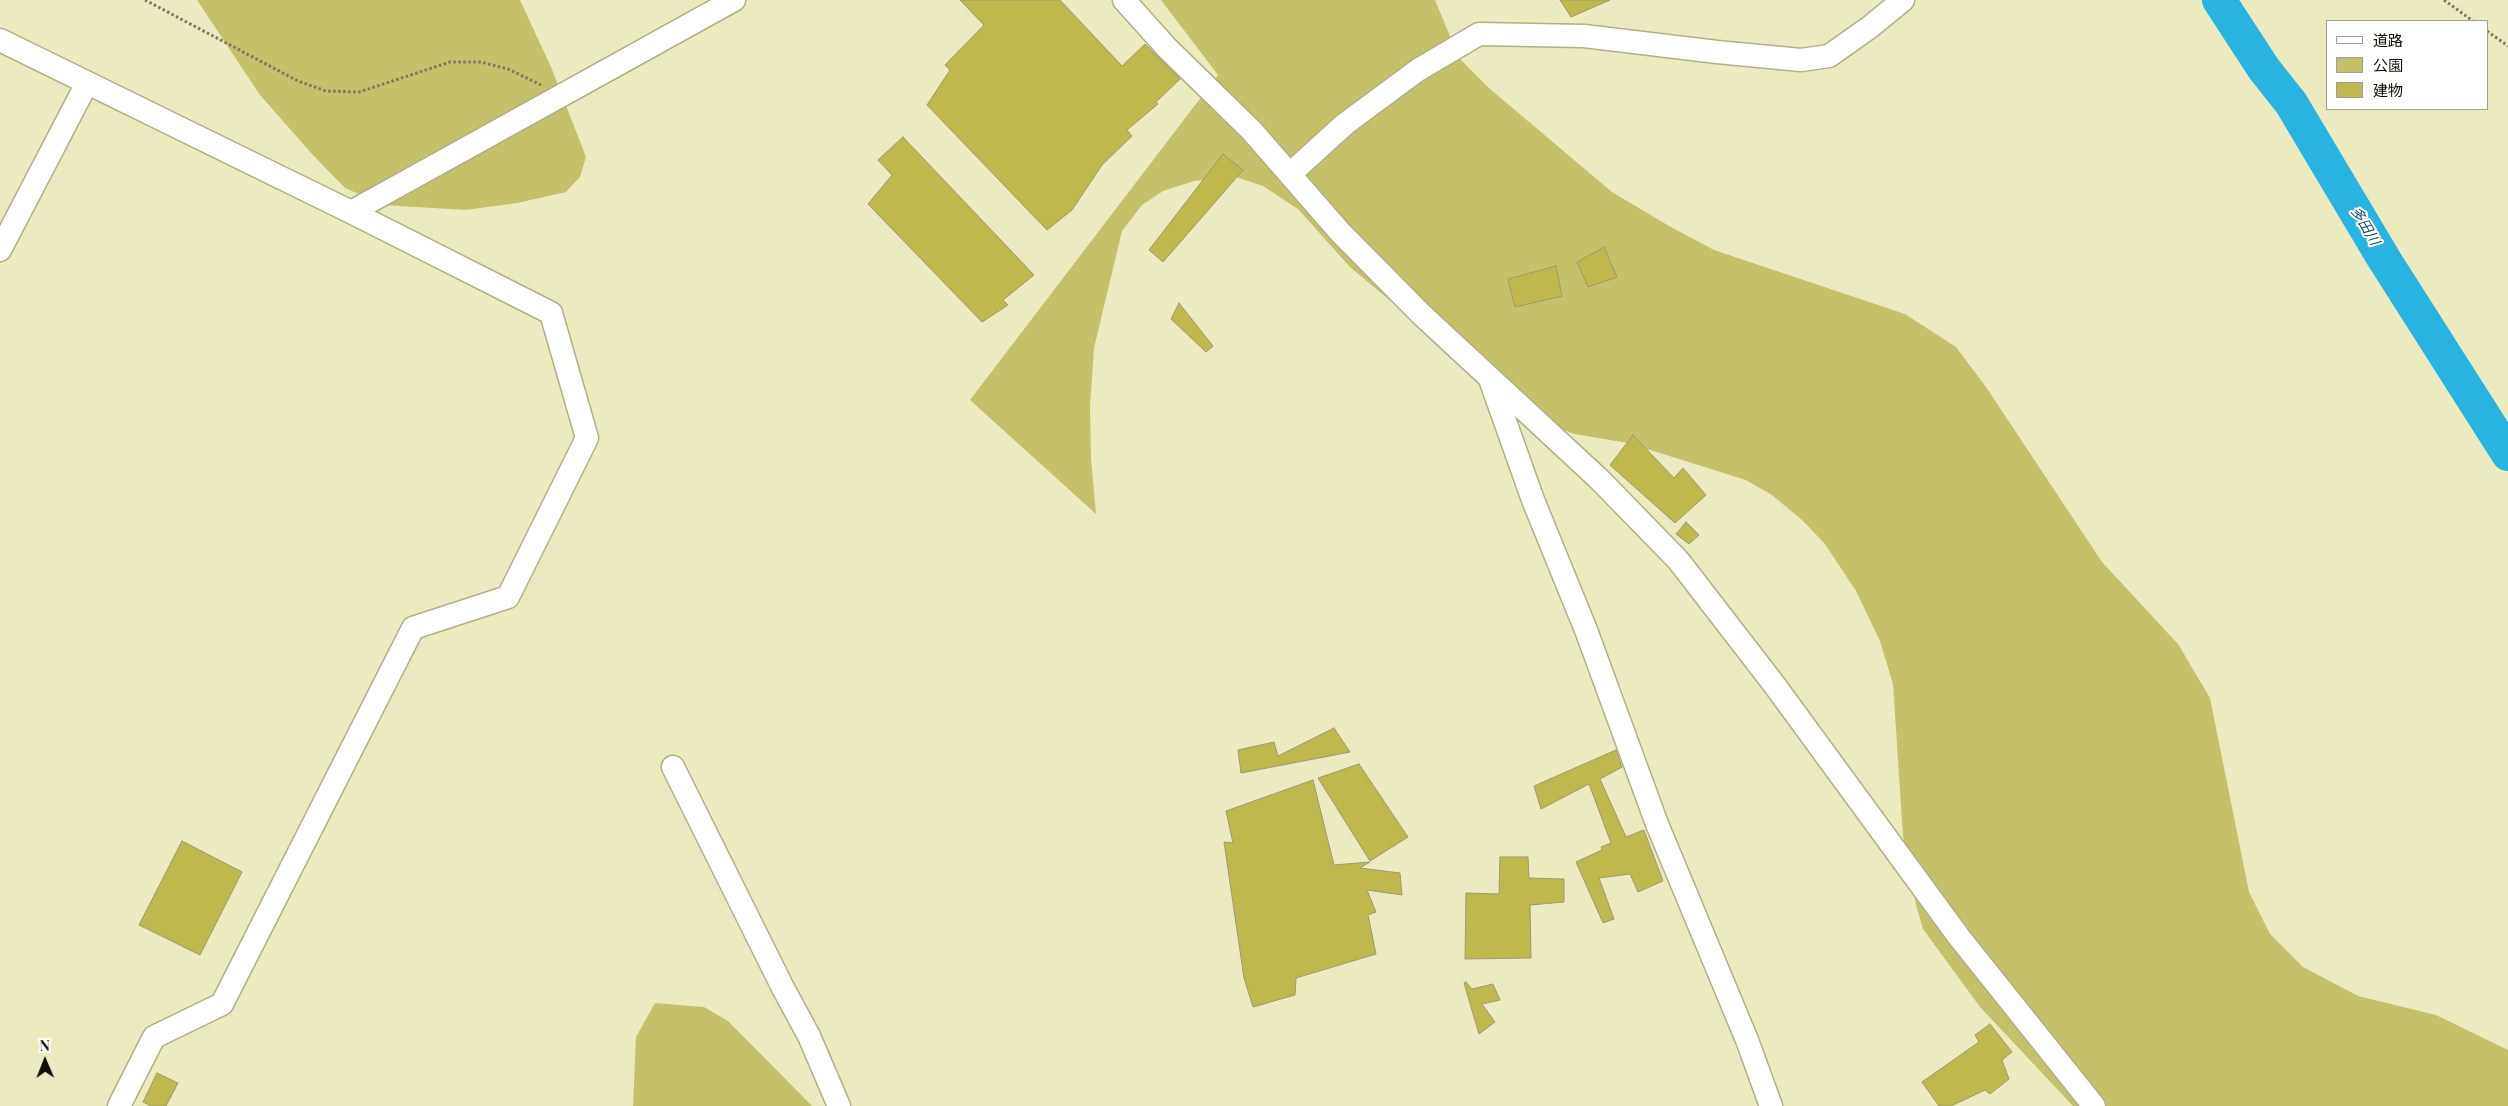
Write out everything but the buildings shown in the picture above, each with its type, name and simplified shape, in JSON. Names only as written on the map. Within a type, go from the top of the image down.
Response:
[{"type":"street","points":[[351,212],[734,0]]},
{"type":"street","points":[[1124,0],[1167,48],[1252,131],[1340,232],[1490,379],[1599,479],[1678,560],[1772,683],[1959,938],[2094,1106]]},
{"type":"street","points":[[1290,174],[1345,124],[1389,91],[1418,70],[1479,34],[1584,36],[1801,60],[1829,56],[1870,27],[1903,0]]},
{"type":"street","points":[[0,40],[351,212],[551,313],[587,438],[508,597],[413,628],[222,1004],[154,1037],[119,1106]]},
{"type":"street","points":[[0,250],[86,83]]},
{"type":"street","points":[[1490,379],[1533,500],[1586,630],[1657,824],[1747,1040],[1770,1106]]},
{"type":"street","points":[[673,767],[778,979],[809,1036],[839,1106]]},
{"type":"path","points":[[146,0],[298,81],[326,91],[359,92],[450,62],[481,62],[508,69],[562,96]]},
{"type":"path","points":[[2444,0],[2472,20]]},
{"type":"path","points":[[2488,32],[2508,46]]},
{"type":"green space","points":[[197,0],[520,0],[551,67],[586,157],[580,177],[566,192],[517,203],[466,210],[383,205],[345,188],[260,95]]},
{"type":"green space","points":[[1161,0],[1435,0],[1459,58],[1490,89],[1612,192],[1714,250],[1905,314],[1956,347],[1986,387],[2102,562],[2178,644],[2210,698],[2249,892],[2270,934],[2303,967],[2358,996],[2436,1015],[2508,1050],[2508,1106],[2073,1106],[1980,1007],[1923,929],[1916,905],[1903,836],[1893,684],[1880,641],[1856,591],[1825,544],[1803,521],[1772,495],[1746,480],[1628,443],[1574,434],[1536,418],[1475,379],[1418,324],[1350,267],[1298,209],[1263,186],[1236,177],[1194,181],[1163,191],[1142,205],[1122,231],[1094,348],[1090,406],[1091,459],[1096,514],[970,400],[1218,75]]},
{"type":"green space","points":[[655,1003],[704,1007],[728,1021],[812,1106],[633,1106],[636,1037]]},
{"type":"waterway","name":"多田川","points":[[2219,0],[2264,69],[2291,103],[2384,259],[2508,454]]}]
